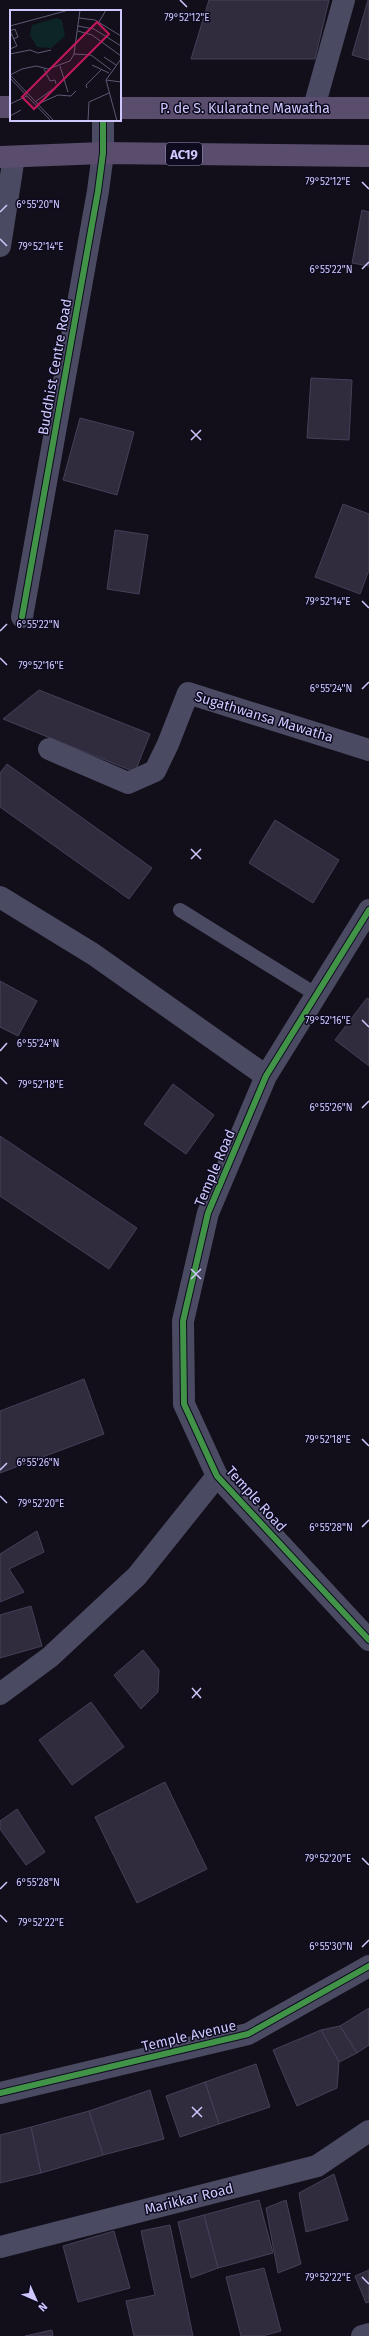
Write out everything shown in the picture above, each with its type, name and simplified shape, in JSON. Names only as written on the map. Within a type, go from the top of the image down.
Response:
[{"type":"main road","points":[[0,106],[10,107]]},
{"type":"main road","name":"P. de S. Kularatne Mawatha","points":[[121,108],[369,108]]},
{"type":"main road","name":"AC19","points":[[7,157],[103,153],[369,156]]},
{"type":"street","points":[[314,107],[344,0]]},
{"type":"street","name":"Buddhist Centre Road","points":[[22,617],[98,191],[103,153],[103,121]]},
{"type":"street","points":[[0,246],[7,157]]},
{"type":"street","name":"Sugathwansa Mawatha","points":[[49,749],[128,783],[155,771],[168,744],[188,694],[369,750]]},
{"type":"street","points":[[0,897],[94,954],[266,1076]]},
{"type":"street","name":"Temple Road","points":[[369,910],[266,1076],[208,1213],[183,1320],[184,1404],[217,1476],[369,1640]]},
{"type":"street","points":[[0,1694],[50,1657],[138,1576],[217,1476]]},
{"type":"street","name":"Temple Avenue","points":[[0,2094],[248,2034],[369,1966]]},
{"type":"street","name":"Marikkar Road","points":[[0,2247],[316,2166],[369,2131]]},
{"type":"street","points":[[362,2336],[369,2334]]},
{"type":"lane","points":[[180,910],[317,995]]},
{"type":"building","points":[[209,0],[329,0],[315,59],[191,59]]},
{"type":"building","points":[[369,0],[369,60],[352,55]]},
{"type":"building","points":[[362,210],[369,212],[369,266],[352,263]]},
{"type":"building","points":[[311,378],[352,380],[349,440],[307,438]]},
{"type":"building","points":[[80,418],[134,432],[117,495],[63,480]]},
{"type":"building","points":[[343,504],[369,514],[369,570],[360,594],[315,577]]},
{"type":"building","points":[[115,530],[148,535],[139,594],[107,589]]},
{"type":"building","points":[[39,690],[150,734],[135,772],[3,719]]},
{"type":"building","points":[[7,764],[152,868],[129,899],[0,807],[0,773]]},
{"type":"building","points":[[275,820],[339,860],[313,903],[249,863]]},
{"type":"building","points":[[0,981],[37,1001],[18,1036],[0,1027]]},
{"type":"building","points":[[367,998],[369,999],[369,1066],[335,1040]]},
{"type":"building","points":[[173,1084],[214,1115],[186,1154],[144,1124]]},
{"type":"building","points":[[0,1136],[137,1228],[109,1269],[0,1196]]},
{"type":"building","points":[[84,1379],[104,1434],[0,1473],[0,1411]]},
{"type":"building","points":[[37,1531],[44,1552],[9,1569],[24,1592],[0,1602],[0,1554]]},
{"type":"building","points":[[31,1606],[42,1646],[0,1658],[0,1615]]},
{"type":"building","points":[[143,1650],[159,1670],[158,1692],[141,1709],[114,1675]]},
{"type":"building","points":[[91,1702],[124,1747],[72,1785],[39,1740]]},
{"type":"building","points":[[165,1782],[207,1869],[137,1903],[95,1817]]},
{"type":"building","points":[[17,1809],[45,1852],[26,1865],[0,1829],[0,1821]]},
{"type":"building","points":[[369,2008],[369,2045],[357,2053],[340,2026]]},
{"type":"building","points":[[340,2026],[357,2053],[339,2062],[321,2030]]},
{"type":"building","points":[[321,2030],[339,2062],[337,2088],[297,2106],[273,2050]]},
{"type":"building","points":[[256,2064],[270,2107],[219,2124],[205,2082]]},
{"type":"building","points":[[205,2082],[219,2124],[180,2137],[166,2096]]},
{"type":"building","points":[[150,2090],[164,2139],[103,2155],[89,2111]]},
{"type":"building","points":[[89,2111],[103,2155],[41,2173],[31,2127]]},
{"type":"building","points":[[31,2127],[41,2173],[0,2183],[0,2135]]},
{"type":"building","points":[[334,2174],[348,2220],[306,2232],[299,2193]]},
{"type":"building","points":[[259,2200],[273,2253],[218,2268],[204,2215]]},
{"type":"building","points":[[286,2200],[301,2264],[278,2273],[266,2208]]},
{"type":"building","points":[[204,2215],[218,2268],[191,2278],[178,2222]]},
{"type":"building","points":[[170,2225],[193,2336],[134,2336],[126,2301],[155,2295],[141,2231]]},
{"type":"building","points":[[114,2231],[130,2288],[78,2302],[63,2246]]},
{"type":"building","points":[[264,2268],[281,2331],[262,2336],[241,2336],[226,2277]]},
{"type":"building","points":[[369,2270],[369,2302],[366,2303],[355,2276]]},
{"type":"building","points":[[52,2330],[53,2336],[25,2336]]},
{"type":"cycle path","points":[[22,617],[98,191],[103,153],[103,121]]},
{"type":"cycle path","points":[[369,910],[266,1076],[208,1213],[183,1321],[184,1404],[217,1476],[369,1640]]},
{"type":"cycle path","points":[[0,2093],[248,2034],[369,1966]]}]
